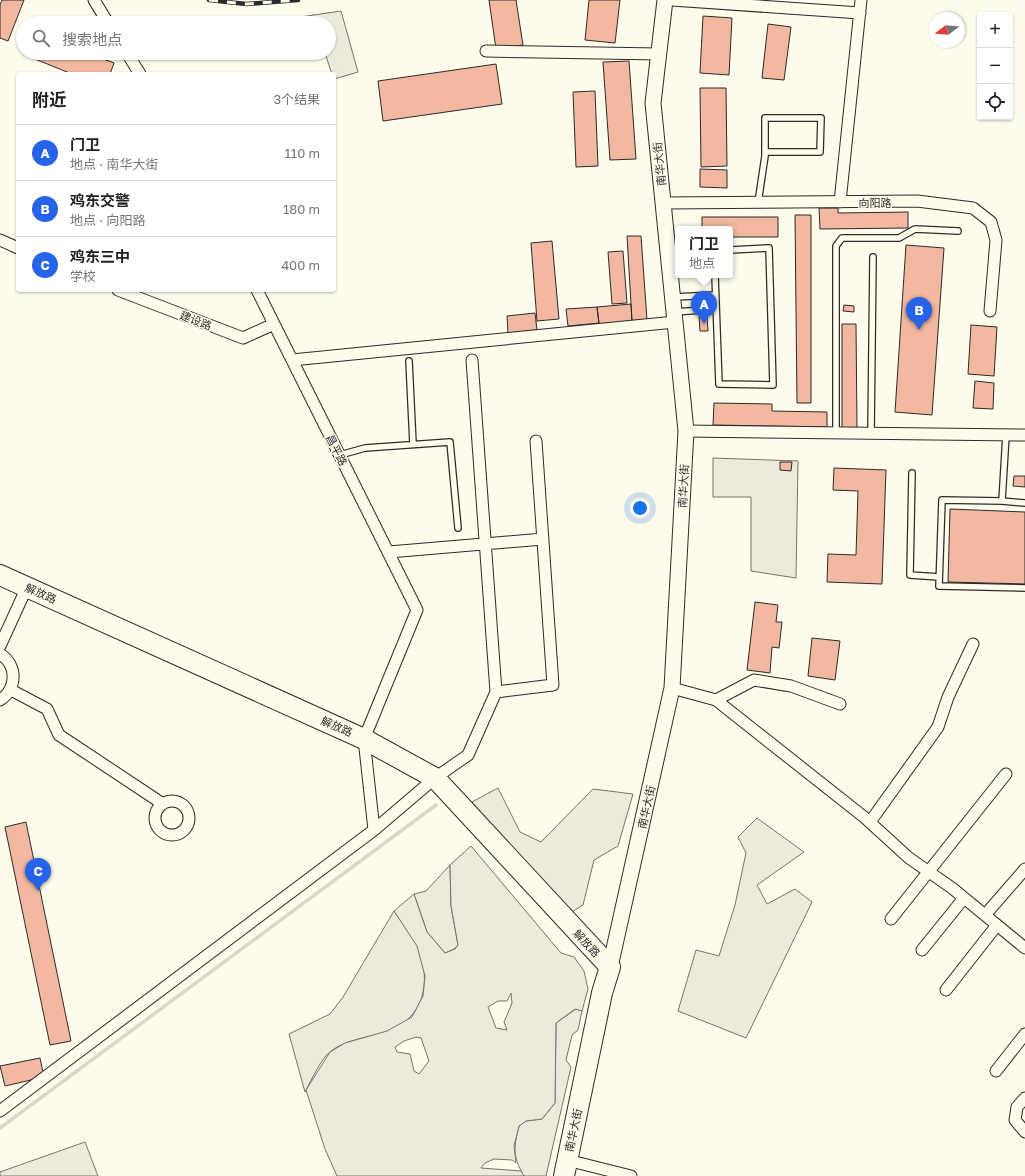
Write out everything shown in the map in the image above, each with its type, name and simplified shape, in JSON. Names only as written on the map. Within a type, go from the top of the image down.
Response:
[{"type":"highway","name":"解放路","points":[[0,575],[364,739],[435,778],[610,967]]},
{"type":"highway","name":"南华大街","points":[[570,1169],[612,994],[610,967]]},
{"type":"main road","name":"南华大街","points":[[610,967],[672,688],[686,431],[653,103],[665,0]]},
{"type":"street","points":[[94,0],[104,16]]},
{"type":"street","points":[[672,0],[860,12]]},
{"type":"street","points":[[840,202],[861,0]]},
{"type":"street","points":[[486,51],[659,54]]},
{"type":"street","points":[[131,60],[139,72]]},
{"type":"street","name":"向阳路","points":[[663,203],[917,201],[973,208],[991,222],[996,240],[990,311]]},
{"type":"street","points":[[0,240],[16,247]]},
{"type":"street","name":"建设路","points":[[123,292],[243,338],[274,324]]},
{"type":"street","name":"昌平路","points":[[258,292],[417,610],[364,739]]},
{"type":"street","points":[[292,360],[674,310]]},
{"type":"street","points":[[0,1111],[374,830],[435,778],[468,755],[496,692],[472,360]]},
{"type":"street","points":[[686,431],[1025,435]]},
{"type":"street","points":[[496,692],[553,685],[536,441]]},
{"type":"street","points":[[389,552],[543,539]]},
{"type":"street","points":[[0,646],[27,587]]},
{"type":"street","points":[[870,822],[938,727],[948,697],[973,644]]},
{"type":"street","points":[[0,654],[10,664],[13,672],[13,681],[10,690],[0,700]]},
{"type":"street","points":[[716,700],[754,680],[791,686],[840,704]]},
{"type":"street","points":[[672,688],[716,700],[870,822],[909,858],[964,898],[1025,948]]},
{"type":"street","points":[[10,690],[47,709],[59,735],[162,804]]},
{"type":"street","points":[[364,739],[374,830]]},
{"type":"street","points":[[891,919],[1006,774]]},
{"type":"street","points":[[985,915],[1025,869]]},
{"type":"street","points":[[922,950],[964,898]]},
{"type":"street","points":[[946,990],[997,925]]},
{"type":"street","points":[[996,1071],[1025,1034]]},
{"type":"street","points":[[1025,1098],[1017,1107],[1015,1120],[1025,1132]]},
{"type":"street","points":[[570,1169],[631,1176]]},
{"type":"lane","points":[[758,203],[765,152],[766,118],[821,118],[820,152],[765,152]]},
{"type":"lane","points":[[836,433],[836,246],[842,238],[899,238],[915,229],[958,231]]},
{"type":"lane","points":[[715,278],[719,384],[773,385],[770,248],[733,250]]},
{"type":"lane","points":[[871,433],[873,257]]},
{"type":"lane","points":[[674,310],[715,295]]},
{"type":"lane","points":[[674,310],[716,310]]},
{"type":"lane","points":[[409,361],[413,444]]},
{"type":"lane","points":[[1002,501],[1006,435]]},
{"type":"lane","points":[[340,455],[365,448],[450,442],[458,528]]},
{"type":"lane","points":[[912,473],[910,575],[939,577]]},
{"type":"lane","points":[[1025,503],[942,500],[939,577],[939,586],[1025,588]]},
{"type":"shaded area","points":[[341,11],[358,72],[336,78],[336,72],[331,72],[327,60],[336,60],[336,16],[307,16]]},
{"type":"shaded area","points":[[713,458],[798,461],[796,578],[751,571],[751,497],[713,497]]},
{"type":"shaded area","points":[[498,788],[520,832],[541,842],[593,789],[633,794],[618,846],[594,860],[583,905],[564,917],[472,802]]},
{"type":"shaded area","points":[[757,818],[804,852],[757,885],[767,904],[795,889],[812,902],[746,1038],[678,1011],[696,950],[719,956],[735,905],[746,853],[738,837]]},
{"type":"shaded area","points":[[471,846],[561,953],[574,957],[584,971],[588,989],[582,1011],[575,1009],[556,1023],[555,1103],[542,1119],[526,1121],[519,1126],[514,1146],[516,1163],[512,1160],[494,1159],[485,1163],[481,1168],[521,1171],[524,1176],[337,1176],[325,1149],[306,1090],[330,1052],[345,1043],[387,1031],[412,1017],[423,996],[425,976],[417,946],[394,911],[414,894],[427,932],[445,953],[455,949],[458,945],[451,906],[450,865]],"holes":[[[511,993],[512,1003],[504,1022],[507,1030],[496,1028],[488,1007],[498,1001],[507,1001]],[[416,1037],[421,1038],[429,1061],[419,1074],[414,1071],[410,1054],[397,1052],[395,1047],[404,1041]]]},
{"type":"shaded area","points":[[450,865],[451,906],[458,945],[454,949],[445,953],[427,932],[414,894],[426,891]]},
{"type":"shaded area","points":[[394,911],[413,937],[422,960],[424,986],[422,998],[417,1009],[399,1026],[386,1032],[350,1041],[331,1051],[320,1064],[305,1092],[289,1034],[330,1014],[343,997]]},
{"type":"shaded area","points":[[576,1009],[582,1011],[578,1030],[572,1035],[566,1060],[571,1067],[546,1176],[524,1176],[517,1163],[515,1151],[519,1126],[526,1121],[542,1119],[555,1103],[556,1023]]},
{"type":"shaded area","points":[[85,1142],[98,1176],[0,1176],[0,1172]]},
{"type":"building","points":[[2,0],[24,0],[18,16],[16,16],[16,20],[8,41],[0,38],[0,5]]},
{"type":"building","points":[[489,0],[516,0],[523,45],[496,49]]},
{"type":"building","points":[[589,0],[620,0],[615,43],[585,40]]},
{"type":"building","points":[[703,16],[732,18],[729,75],[700,73]]},
{"type":"building","points":[[768,24],[791,27],[784,80],[762,78]]},
{"type":"building","points":[[37,60],[106,60],[114,63],[111,72],[67,72]]},
{"type":"building","points":[[629,61],[636,159],[610,160],[603,62]]},
{"type":"building","points":[[496,64],[502,104],[383,121],[378,81]]},
{"type":"building","points":[[700,88],[726,88],[727,166],[701,167]]},
{"type":"building","points":[[595,91],[598,166],[576,167],[573,92]]},
{"type":"building","points":[[700,169],[727,170],[727,188],[700,187]]},
{"type":"building","points":[[819,208],[838,208],[838,213],[908,212],[908,228],[820,229]]},
{"type":"building","points":[[795,215],[811,215],[811,403],[797,403]]},
{"type":"building","points":[[702,217],[778,217],[778,237],[733,237],[733,226],[702,226]]},
{"type":"building","points":[[627,236],[641,236],[647,320],[632,321]]},
{"type":"building","points":[[552,241],[559,319],[537,321],[531,243]]},
{"type":"building","points":[[906,245],[944,248],[932,415],[895,412]]},
{"type":"building","points":[[623,251],[627,303],[612,304],[608,252]]},
{"type":"building","points":[[631,304],[632,322],[599,324],[597,307]]},
{"type":"building","points":[[844,305],[854,306],[854,312],[843,311]]},
{"type":"building","points":[[597,307],[599,323],[568,326],[566,309]]},
{"type":"building","points":[[535,313],[537,330],[508,333],[507,316]]},
{"type":"building","points":[[707,316],[708,331],[700,331],[699,317]]},
{"type":"building","points":[[842,324],[856,324],[857,428],[842,428]]},
{"type":"building","points":[[971,325],[997,327],[994,376],[968,374]]},
{"type":"building","points":[[975,381],[994,383],[993,409],[973,408]]},
{"type":"building","points":[[714,403],[772,404],[772,411],[827,412],[827,427],[713,425]]},
{"type":"building","points":[[780,462],[792,462],[791,471],[780,470]]},
{"type":"building","points":[[834,468],[886,470],[882,584],[827,582],[828,554],[856,555],[858,491],[833,490]]},
{"type":"building","points":[[1014,476],[1025,476],[1025,487],[1013,486]]},
{"type":"building","points":[[950,509],[1025,512],[1025,584],[948,582]]},
{"type":"building","points":[[755,602],[778,605],[776,622],[782,622],[779,648],[772,647],[770,673],[747,670]]},
{"type":"building","points":[[812,638],[840,641],[835,680],[808,676]]},
{"type":"building","points":[[26,822],[71,1041],[50,1045],[5,827]]},
{"type":"building","points":[[40,1058],[44,1077],[5,1086],[0,1066]]},
{"type":"waterway","points":[[0,1128],[436,805]]},
{"type":"railway","points":[[209,0],[246,4],[298,0]]},
{"type":"place","name":"门卫","points":[[704,324]]},
{"type":"place","name":"鸡东交警","points":[[919,330]]},
{"type":"place","name":"鸡东三中","points":[[38,891]]}]
